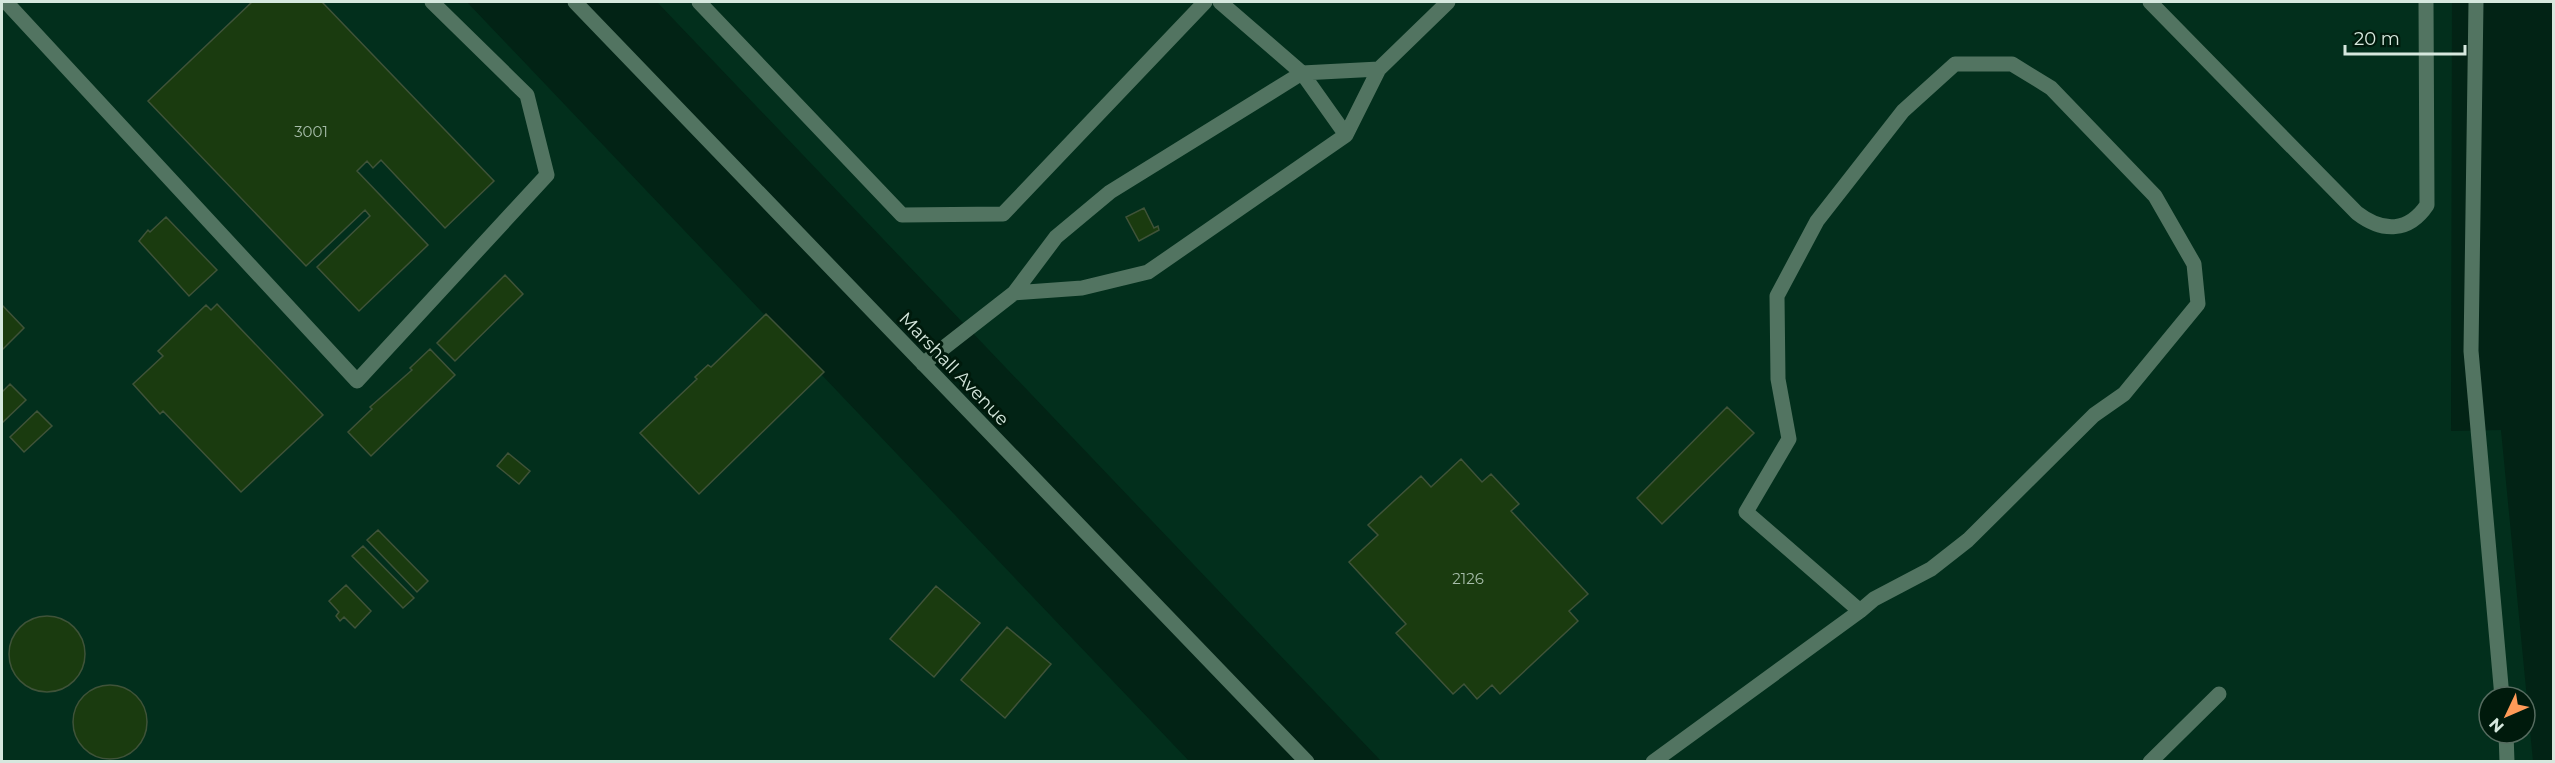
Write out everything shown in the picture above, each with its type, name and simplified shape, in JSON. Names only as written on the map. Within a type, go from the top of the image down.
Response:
[{"type":"street","points":[[6,2],[357,381],[548,176],[526,95],[432,2]]},
{"type":"street","name":"Marshall Avenue","points":[[575,2],[1306,762]]},
{"type":"street","points":[[699,2],[902,214],[1003,214],[1205,2]]},
{"type":"street","points":[[1220,2],[1302,73],[1346,135]]},
{"type":"street","points":[[1014,293],[1082,288],[1148,272],[1346,135],[1379,69],[1448,2]]},
{"type":"street","points":[[2150,2],[2357,213],[2372,224],[2395,227],[2417,219],[2427,205],[2426,2]]},
{"type":"street","points":[[2476,2],[2470,351],[2501,685]]},
{"type":"street","points":[[1653,762],[1860,611],[1874,599],[1931,569],[1968,540],[2094,415],[2124,394],[2198,304],[2194,264],[2155,196],[2051,88],[2012,64],[1955,64],[1903,111],[1817,221],[1777,296],[1778,379],[1789,439],[1746,512],[1860,611]]},
{"type":"street","points":[[922,363],[1014,293],[1056,237],[1110,192],[1302,73],[1379,69]]},
{"type":"street","points":[[2150,762],[2218,694]]},
{"type":"street","points":[[2506,745],[2507,762]]},
{"type":"shaded area","points":[[2,2],[467,2],[1189,761],[2,761]]},
{"type":"shaded area","points":[[657,2],[2452,2],[2451,431],[2501,430],[2526,685],[2477,685],[2477,745],[2531,745],[2533,761],[1381,761]]},
{"type":"building","points":[[252,2],[322,2],[494,181],[445,228],[381,160],[373,168],[367,161],[357,171],[428,245],[359,311],[317,267],[370,216],[365,210],[306,266],[148,101]]},
{"type":"building","points":[[1144,208],[1154,228],[1158,226],[1159,230],[1139,241],[1126,217]]},
{"type":"building","points":[[166,217],[217,270],[189,296],[139,241],[148,230],[150,232]]},
{"type":"building","points":[[505,275],[523,294],[455,361],[437,343]]},
{"type":"building","points":[[217,304],[323,415],[241,492],[163,411],[160,414],[133,384],[163,356],[158,351],[206,305],[211,310]]},
{"type":"building","points":[[2,305],[24,328],[2,350]]},
{"type":"building","points":[[766,314],[824,372],[699,494],[640,433],[697,379],[695,377],[708,365],[711,367]]},
{"type":"building","points":[[430,349],[455,375],[371,456],[348,432],[372,409],[370,407],[412,370],[410,368]]},
{"type":"building","points":[[10,384],[26,400],[2,423],[2,392]]},
{"type":"building","points":[[1727,407],[1754,433],[1662,524],[1637,498]]},
{"type":"building","points":[[37,411],[52,426],[24,452],[10,437]]},
{"type":"building","points":[[508,453],[530,471],[519,484],[497,466]]},
{"type":"building","points":[[1461,459],[1482,482],[1491,474],[1519,504],[1511,511],[1588,594],[1569,611],[1578,621],[1500,694],[1492,685],[1477,699],[1464,684],[1453,694],[1396,633],[1406,624],[1349,562],[1378,535],[1368,525],[1421,476],[1431,487]]},
{"type":"building","points":[[378,530],[428,581],[417,592],[367,540]]},
{"type":"building","points":[[363,546],[414,598],[403,608],[352,556]]},
{"type":"building","points":[[346,585],[371,611],[355,628],[344,617],[340,621],[336,616],[339,612],[329,601]]},
{"type":"building","points":[[936,586],[980,623],[934,677],[890,639]]},
{"type":"building","points":[[47,616],[61,619],[74,627],[82,640],[85,654],[82,668],[74,681],[61,689],[47,692],[33,689],[20,681],[12,668],[9,654],[12,640],[20,627],[33,619]]},
{"type":"building","points":[[1007,627],[1051,664],[1005,718],[961,680]]},
{"type":"building","points":[[110,685],[131,691],[141,701],[147,722],[141,743],[131,753],[110,759],[89,753],[79,743],[73,722],[79,701],[89,691]]}]
